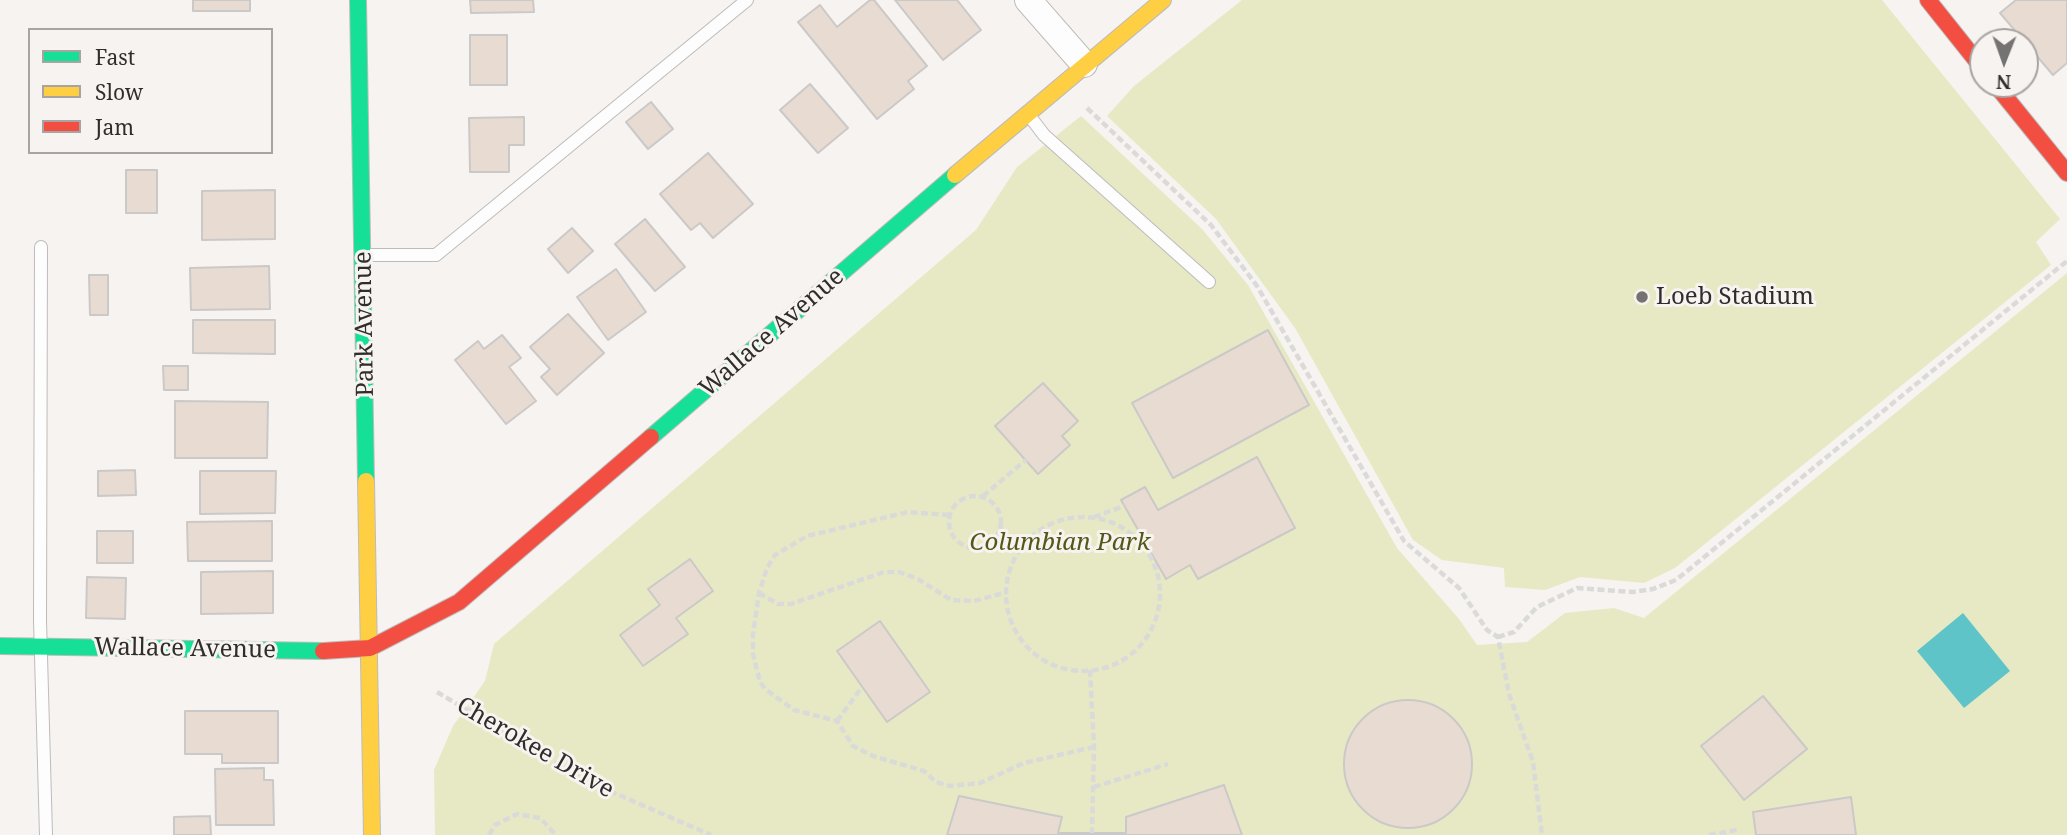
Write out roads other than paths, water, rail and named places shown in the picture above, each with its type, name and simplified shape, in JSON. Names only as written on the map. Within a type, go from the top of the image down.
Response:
[{"type":"street","name":"Park Avenue","points":[[358,0],[370,648]]},
{"type":"street","points":[[1028,0],[1084,64]]},
{"type":"street","name":"Wallace Avenue","points":[[0,646],[303,652],[370,648],[459,602],[1027,112],[1163,0]]},
{"type":"street","points":[[1928,0],[1969,51]]},
{"type":"street","points":[[2006,98],[2067,173]]},
{"type":"street","points":[[370,648],[372,835]]},
{"type":"lane","points":[[364,254],[436,255],[747,0]]},
{"type":"lane","points":[[1027,112],[1044,135],[1209,282]]},
{"type":"lane","points":[[41,247],[41,646],[46,835]]},
{"type":"water","points":[[1963,613],[2010,671],[1964,708],[1917,651]]},
{"type":"place","name":"Loeb Stadium","points":[[1642,297]]},
{"type":"park label","name":"Columbian Park","points":[[1060,543]]}]
